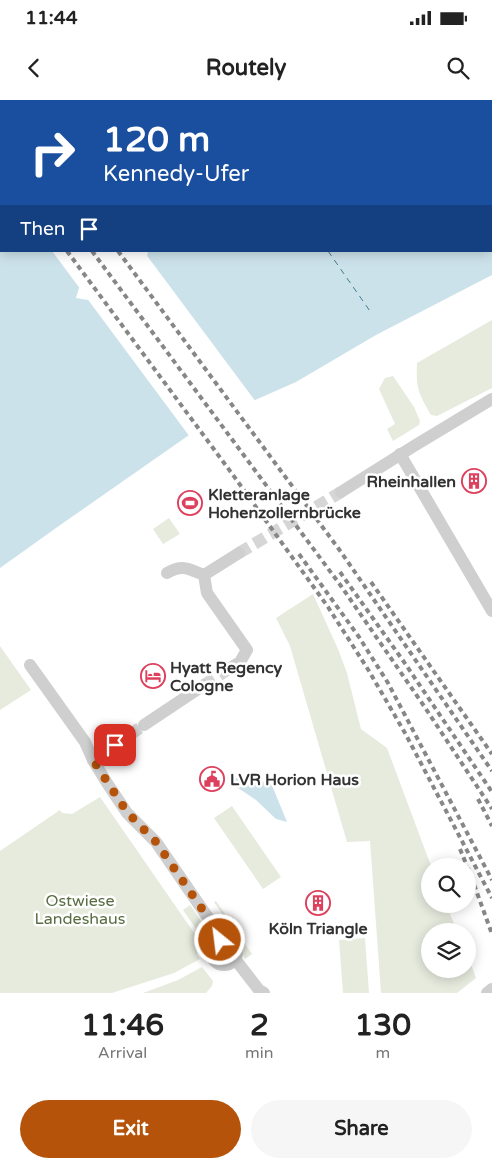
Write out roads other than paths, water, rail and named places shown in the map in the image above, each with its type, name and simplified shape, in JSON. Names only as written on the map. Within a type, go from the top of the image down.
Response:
[{"type":"street","points":[[342,492],[400,454],[492,399]]},
{"type":"street","points":[[400,454],[492,610]]},
{"type":"street","points":[[204,575],[239,553]]},
{"type":"street","points":[[167,573],[178,567],[204,575]]},
{"type":"street","points":[[204,575],[207,593],[247,650],[240,662],[232,667]]},
{"type":"street","points":[[30,665],[85,742],[93,760],[127,812],[156,842],[211,922],[220,940]]},
{"type":"street","points":[[144,725],[204,685]]},
{"type":"street","points":[[93,760],[115,745]]},
{"type":"street","points":[[235,959],[225,965],[214,961],[211,950],[214,944],[220,940],[229,940],[235,946],[235,959],[261,992]]},
{"type":"street","points":[[487,993],[492,989]]},
{"type":"water","points":[[0,252],[131,252],[79,288],[76,298],[88,300],[147,257],[148,252],[492,252],[492,275],[376,335],[296,382],[212,419],[0,568]]},
{"type":"water","points":[[228,777],[271,783],[287,822],[276,819],[256,800],[232,784]]},
{"type":"tunnel","points":[[239,553],[341,492]]},
{"type":"tunnel","points":[[204,685],[232,667]]},
{"type":"tunnel","points":[[115,745],[144,725]]},
{"type":"railway","points":[[68,252],[328,607],[369,671],[405,733],[492,898]]},
{"type":"railway","points":[[93,252],[341,586],[492,809]]},
{"type":"railway","points":[[119,252],[341,552],[492,771]]},
{"type":"railway","points":[[299,554],[359,637],[388,683],[492,880]]},
{"type":"railway","points":[[340,572],[492,792]]},
{"type":"railway","points":[[371,582],[492,754]]},
{"type":"railway","points":[[478,799],[492,826]]},
{"type":"railway","points":[[460,849],[464,858]]},
{"type":"railway","points":[[476,890],[492,934]]},
{"type":"place","name":"Rheinhallen","points":[[474,481]]},
{"type":"place","name":"Kletteranlage Hohenzollernbrücke","points":[[190,503]]},
{"type":"place","name":"Hyatt Regency Cologne","points":[[153,676]]},
{"type":"place","name":"LVR Horion Haus","points":[[212,779]]},
{"type":"place","name":"Köln Triangle","points":[[318,903]]},
{"type":"park label","name":"Ostwiese Landeshaus","points":[[80,909]]}]
